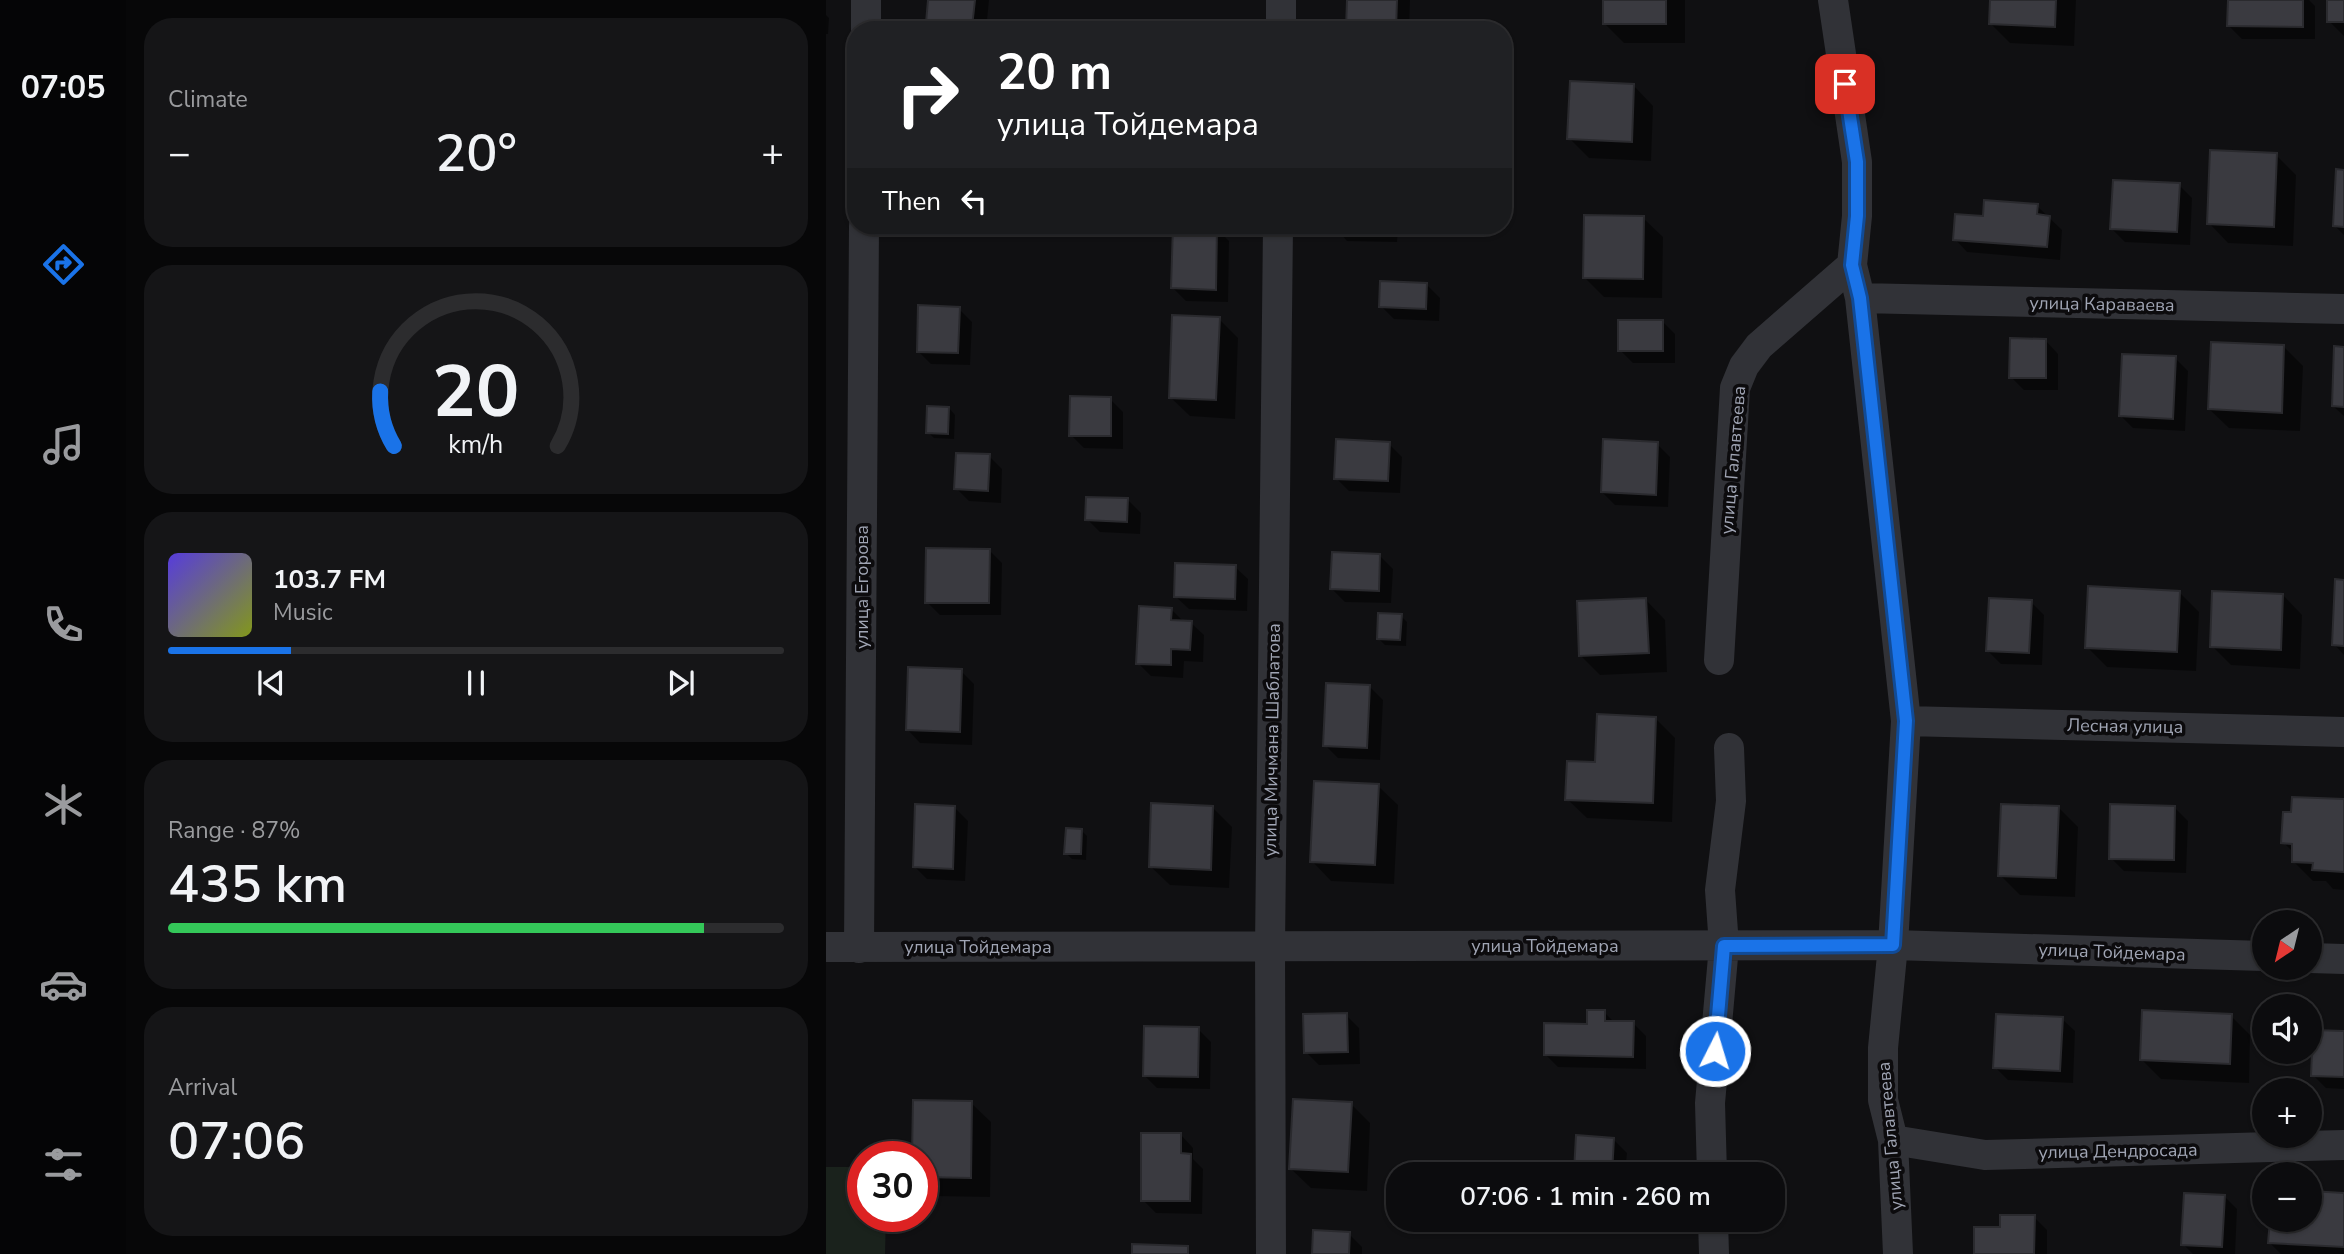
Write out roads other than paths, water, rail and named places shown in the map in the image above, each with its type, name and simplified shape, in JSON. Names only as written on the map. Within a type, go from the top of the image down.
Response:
[{"type":"street","points":[[866,0],[866,21]]},
{"type":"street","points":[[1281,0],[1281,21]]},
{"type":"street","name":"улица Галавтеева","points":[[1833,0],[1857,162],[1857,216],[1852,265],[1860,298],[1906,721],[1893,945],[1883,1061],[1883,1100],[1893,1140],[1898,1254]]},
{"type":"street","name":"улица Егорова","points":[[859,948],[864,235]]},
{"type":"street","name":"улица Мичмана Шаблатова","points":[[1271,1254],[1270,947],[1278,235]]},
{"type":"street","name":"улица Галавтеева","points":[[1719,660],[1735,388],[1744,366],[1759,346],[1852,265]]},
{"type":"street","name":"улица Караваева","points":[[1860,298],[2344,309]]},
{"type":"street","name":"Лесная улица","points":[[1906,721],[2344,732]]},
{"type":"street","points":[[1712,1162],[1710,1103],[1724,946],[1720,890],[1731,800],[1728,748]]},
{"type":"street","name":"улица Тойдемара","points":[[826,947],[1893,945],[2252,956]]},
{"type":"street","points":[[2322,958],[2344,958]]},
{"type":"street","name":"улица Дендросада","points":[[1893,1140],[1985,1155],[2344,1145]]},
{"type":"street","points":[[1713,1232],[1714,1254]]}]
